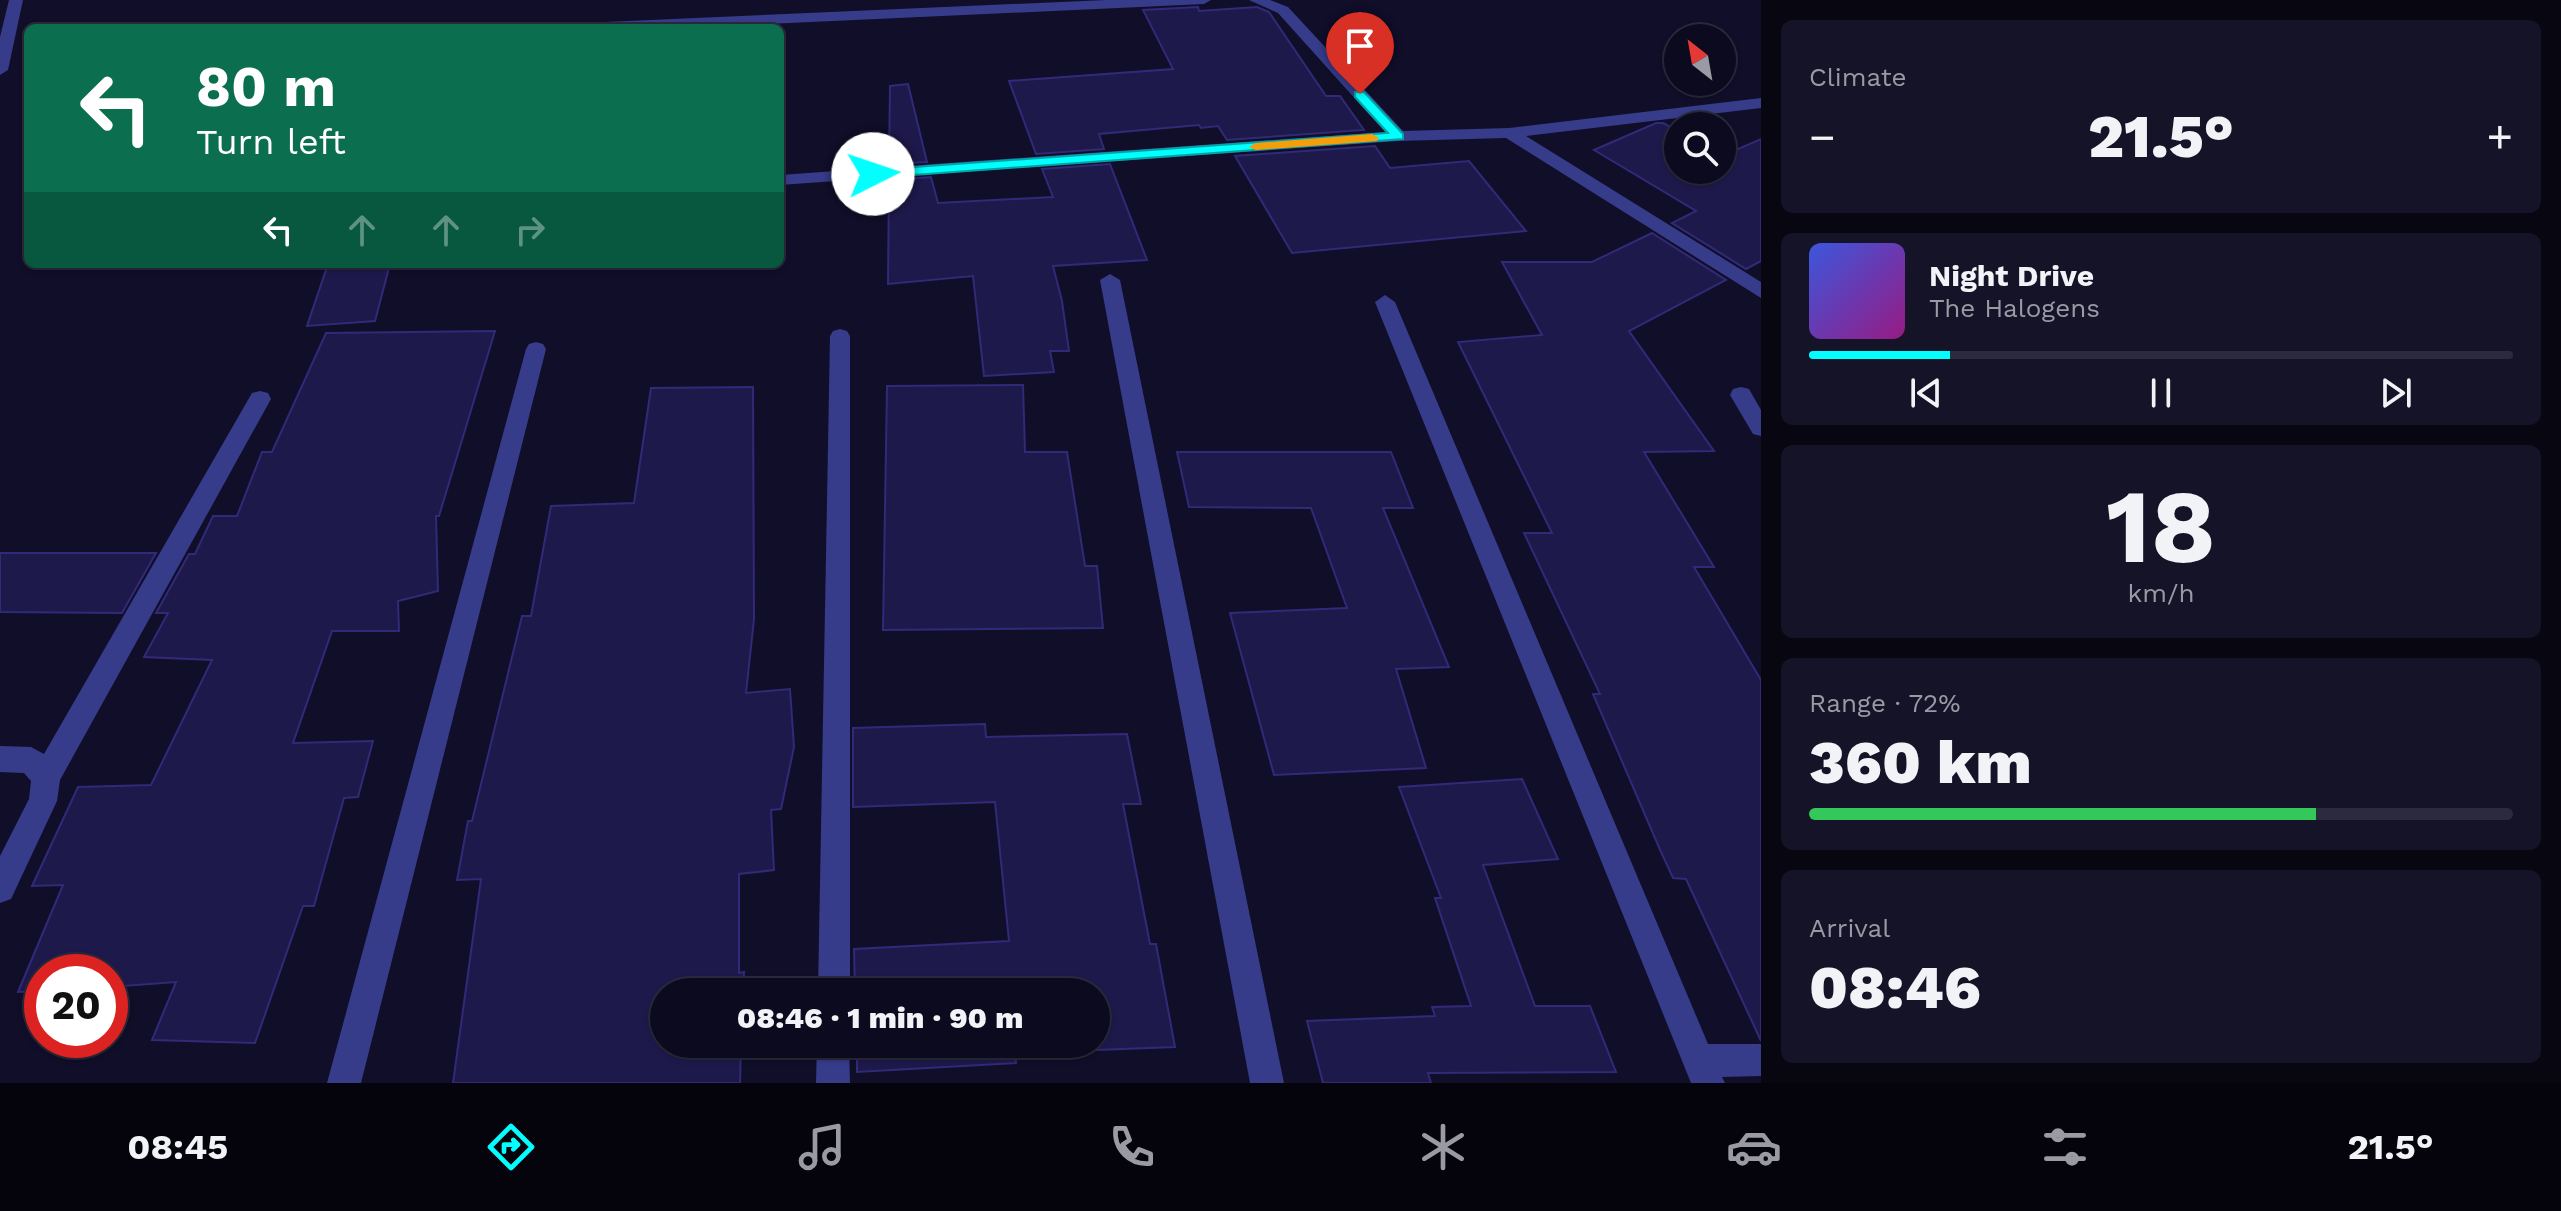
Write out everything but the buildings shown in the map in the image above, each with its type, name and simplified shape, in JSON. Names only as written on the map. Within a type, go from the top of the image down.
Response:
[{"type":"street","points":[[0,70],[16,0]]},
{"type":"street","points":[[671,24],[1204,0]]},
{"type":"street","points":[[1256,0],[1283,10],[1398,136]]},
{"type":"street","points":[[784,180],[1398,136],[1509,133],[1761,103]]},
{"type":"street","points":[[1509,133],[1761,291]]},
{"type":"street","points":[[1110,280],[1267,1083]]},
{"type":"street","points":[[1385,302],[1704,1072],[1761,1060]]},
{"type":"street","points":[[834,978],[840,336]]},
{"type":"street","points":[[344,1083],[536,349]]},
{"type":"street","points":[[1741,395],[1761,428]]},
{"type":"street","points":[[0,888],[43,801],[46,777],[260,399]]},
{"type":"street","points":[[0,759],[31,760],[46,777]]},
{"type":"street","points":[[833,1058],[833,1083]]},
{"type":"slow traffic","points":[[1256,147],[1372,138]]},
{"type":"route","points":[[873,174],[1398,136],[1360,94]]}]
